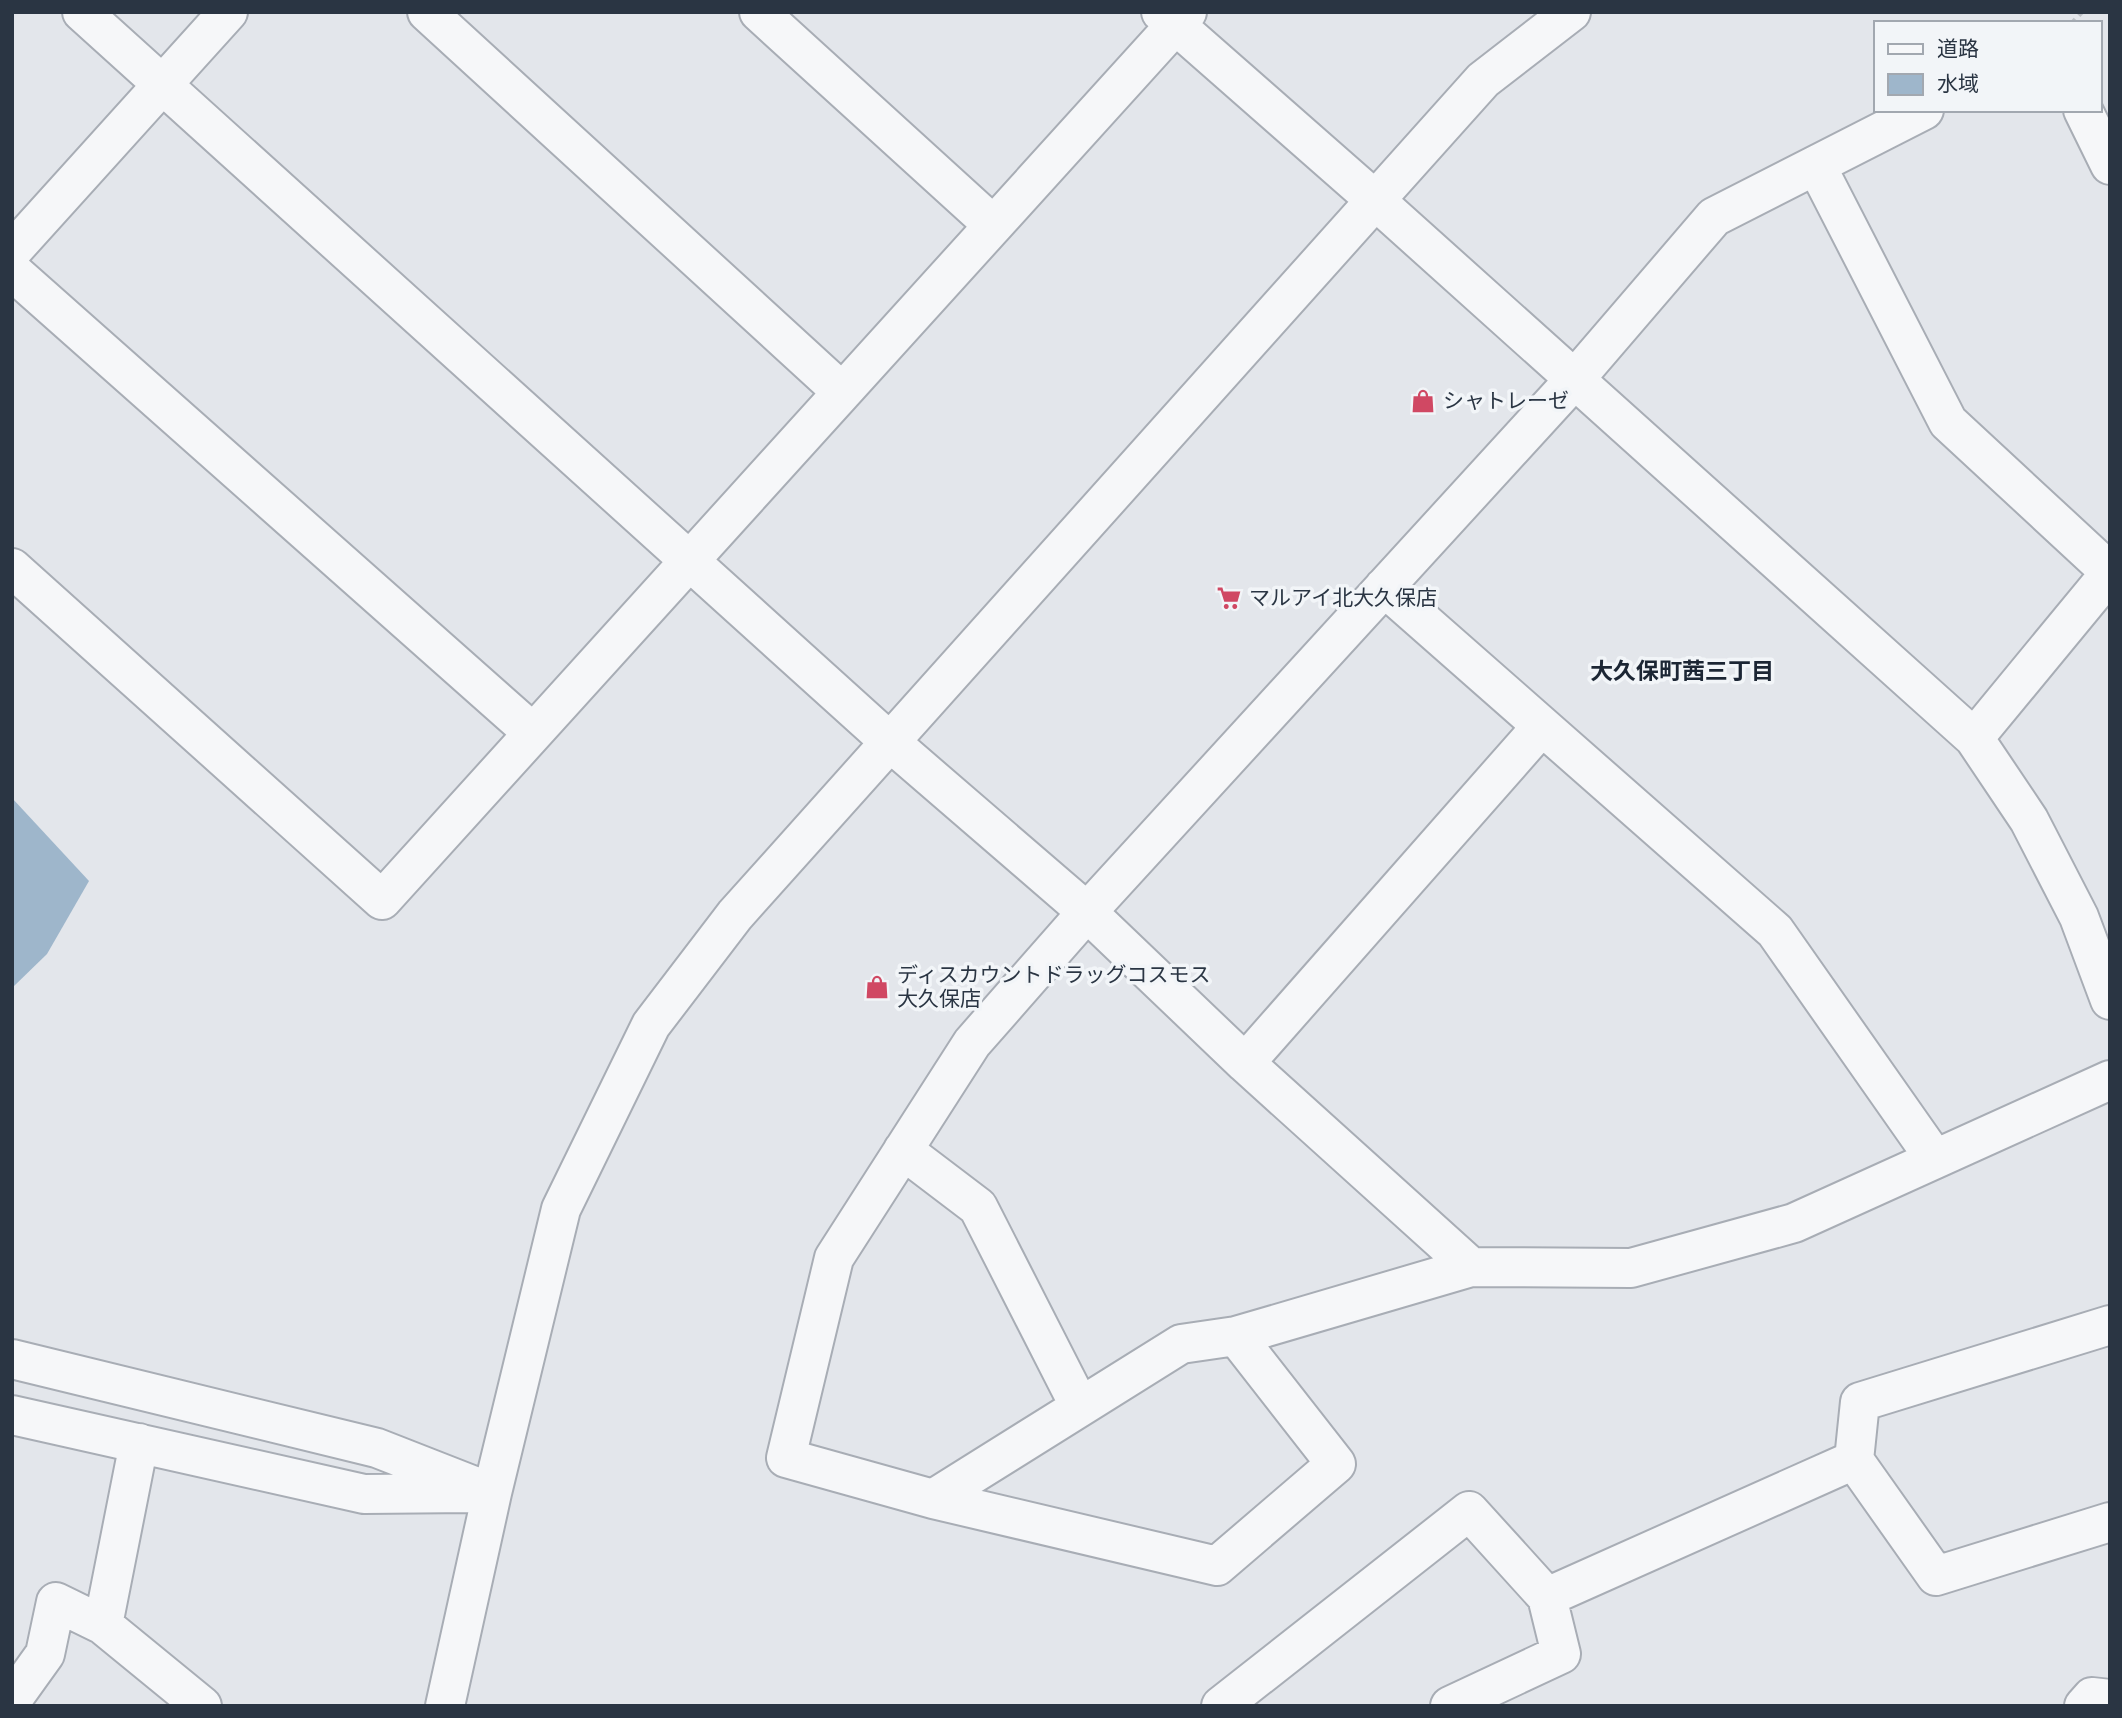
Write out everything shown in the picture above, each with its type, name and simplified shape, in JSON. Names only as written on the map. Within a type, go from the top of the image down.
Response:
[{"type":"street","points":[[82,12],[890,742],[1087,912],[1245,1063],[1471,1267]]},
{"type":"street","points":[[12,250],[228,12]]},
{"type":"street","points":[[427,12],[842,392]]},
{"type":"street","points":[[759,12],[993,225]]},
{"type":"street","points":[[445,1706],[492,1493],[561,1209],[651,1026],[735,915],[1483,80],[1571,12]]},
{"type":"street","points":[[12,568],[382,900],[993,225],[1174,16],[1574,380],[1974,738],[2029,820],[2079,916],[2110,1000]]},
{"type":"street","points":[[1236,1336],[1336,1464],[1217,1566],[933,1499],[786,1458],[834,1258],[972,1043],[1087,912],[1574,380],[1714,217],[1920,112]]},
{"type":"street","points":[[2084,112],[2110,165]]},
{"type":"street","points":[[1816,165],[1948,422],[2110,573],[1974,738]]},
{"type":"street","points":[[12,271],[533,733]]},
{"type":"street","points":[[1384,587],[1775,931],[1935,1159]]},
{"type":"street","points":[[1245,1063],[1542,726]]},
{"type":"street","points":[[933,1499],[1181,1344],[1236,1336],[1471,1267],[1631,1268],[1794,1223],[2110,1080]]},
{"type":"street","points":[[903,1150],[978,1207],[1080,1407]]},
{"type":"street","points":[[2110,1325],[1860,1402],[1854,1460],[1936,1576],[2110,1522]]},
{"type":"street","points":[[12,1359],[377,1448],[492,1493]]},
{"type":"street","points":[[12,1415],[364,1494],[492,1493]]},
{"type":"street","points":[[103,1625],[139,1443]]},
{"type":"street","points":[[1547,1597],[1854,1460]]},
{"type":"street","points":[[1221,1706],[1469,1511],[1547,1597],[1561,1654],[1450,1706]]},
{"type":"street","points":[[12,1700],[45,1654],[56,1602],[103,1625],[202,1706]]},
{"type":"street","points":[[2084,1706],[2092,1696],[2110,1699]]},
{"type":"water","points":[[12,798],[89,881],[47,954],[12,988]]},
{"type":"place","name":"シャトレーゼ","points":[[1423,401]]},
{"type":"place","name":"マルアイ北大久保店","points":[[1229,598]]},
{"type":"place","name":"ディスカウントドラッグコスモス 大久保店","points":[[877,987]]},
{"type":"district","name":"大久保町茜三丁目","points":[[1682,671]]}]
